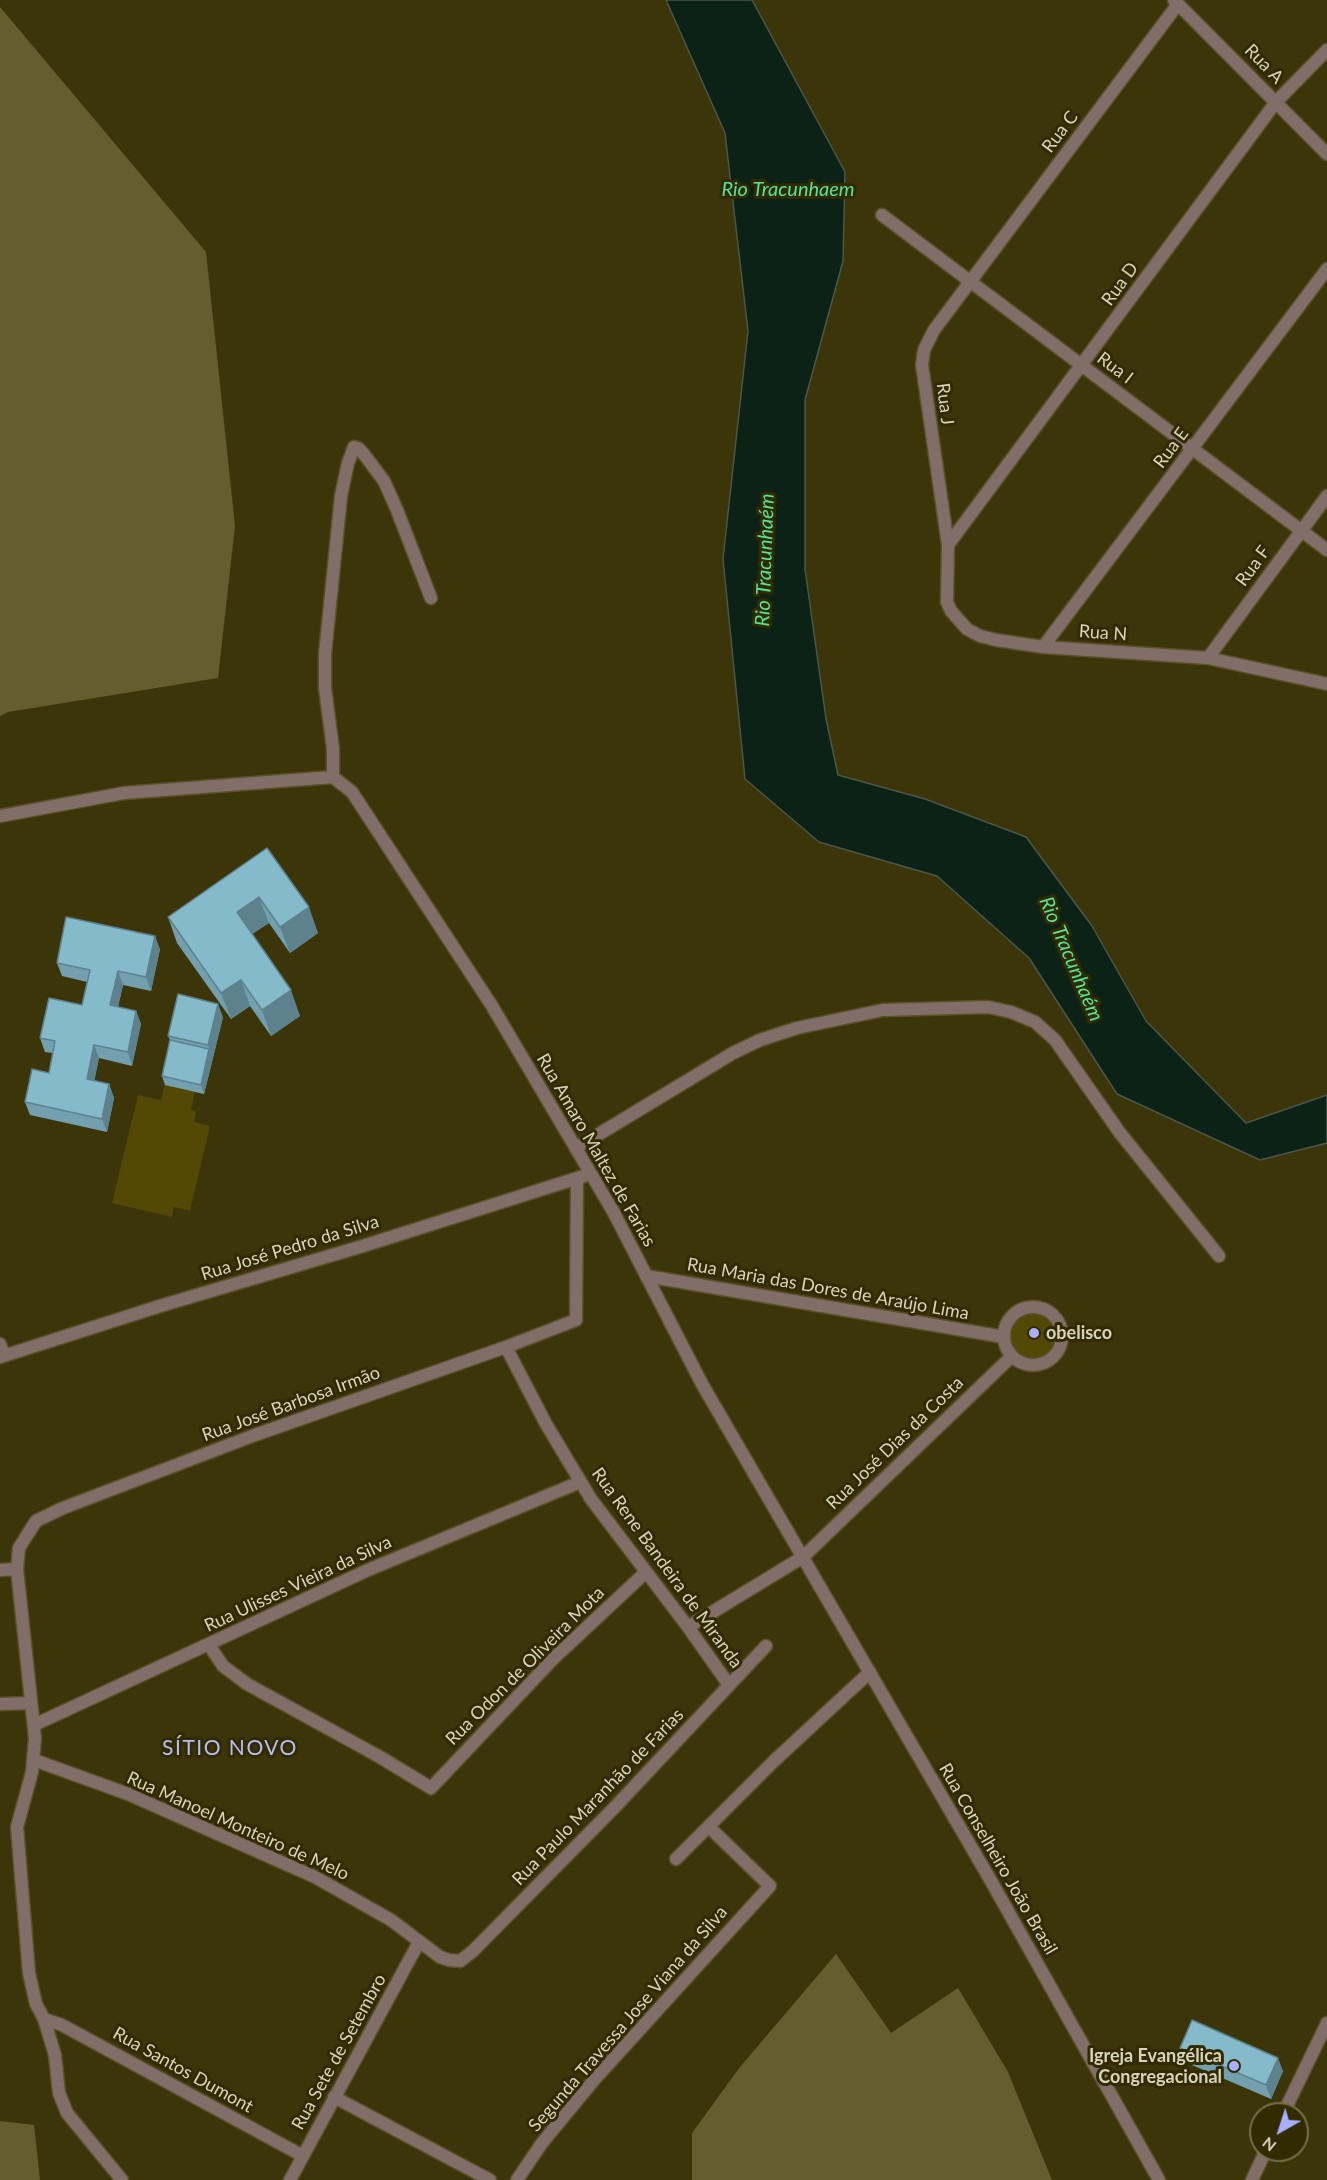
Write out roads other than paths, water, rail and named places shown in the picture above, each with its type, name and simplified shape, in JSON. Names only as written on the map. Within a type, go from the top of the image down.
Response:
[{"type":"street","name":"Rua A","points":[[1176,2],[1327,154]]},
{"type":"street","name":"Rua C","points":[[970,281],[1176,2]]},
{"type":"street","name":"Rua D","points":[[948,546],[1276,102],[1327,50]]},
{"type":"street","name":"Rua I","points":[[882,215],[1327,550]]},
{"type":"street","name":"Rua E","points":[[1043,647],[1327,269]]},
{"type":"street","name":"Rua J","points":[[948,546],[922,365],[928,339],[970,281]]},
{"type":"street","points":[[0,816],[124,794],[333,777],[333,749],[325,688],[325,654],[341,496],[354,447],[363,453],[384,481],[398,510],[431,598]]},
{"type":"street","name":"Rua F","points":[[1208,658],[1327,496]]},
{"type":"street","name":"Rua N","points":[[948,546],[947,602],[957,620],[980,636],[1043,647],[1208,658],[1327,684]]},
{"type":"street","name":"Rua Amaro Maltez de Farias","points":[[333,777],[352,792],[480,986],[614,1213],[702,1384],[803,1557]]},
{"type":"street","points":[[576,1148],[733,1053],[760,1040],[797,1028],[883,1010],[988,1007],[1011,1012],[1035,1022],[1055,1040],[1120,1133],[1219,1256]]},
{"type":"street","name":"Rua José Pedro da Silva","points":[[1,1352],[591,1173]]},
{"type":"street","name":"Rua José Barbosa Irmão","points":[[17,1569],[19,1548],[25,1535],[36,1521],[63,1508],[255,1435],[506,1347],[576,1320],[577,1179]]},
{"type":"street","name":"Rua Maria das Dores de Araújo Lima","points":[[646,1276],[1004,1337]]},
{"type":"street","points":[[1027,1307],[1047,1310],[1060,1324],[1063,1333],[1062,1342],[1053,1358],[1037,1365],[1019,1362],[1011,1356],[1004,1337],[1005,1327],[1010,1318],[1027,1307]]},
{"type":"street","name":"Rua Rene Bandeira de Miranda","points":[[506,1347],[546,1424],[591,1499],[729,1685]]},
{"type":"street","name":"Rua José Dias da Costa","points":[[688,1627],[803,1557],[1011,1356]]},
{"type":"street","name":"Rua Ulisses Vieira da Silva","points":[[34,1725],[368,1570],[580,1482]]},
{"type":"street","name":"Rua Conselheiro João Brasil","points":[[803,1557],[991,1881],[1160,2180]]},
{"type":"street","points":[[0,1570],[17,1569],[35,1738],[34,1760],[17,1827],[29,1973],[36,2004],[45,2019],[55,2055],[59,2093],[67,2113],[122,2180]]},
{"type":"street","name":"Rua Odon de Oliveira Mota","points":[[209,1645],[223,1666],[247,1684],[380,1757],[431,1788],[554,1658],[646,1572]]},
{"type":"street","name":"Rua Paulo Maranhão de Farias","points":[[449,1960],[460,1961],[473,1951],[622,1800],[766,1646]]},
{"type":"street","points":[[676,1859],[774,1761],[870,1672]]},
{"type":"street","points":[[0,1704],[31,1703]]},
{"type":"street","name":"Rua Manoel Monteiro de Melo","points":[[34,1760],[138,1799],[315,1877],[392,1920],[440,1957],[449,1960]]},
{"type":"street","name":"Segunda Travessa Jose Viana da Silva","points":[[517,2180],[542,2143],[594,2080],[770,1886],[709,1827]]},
{"type":"street","name":"Rua Sete de Setembro","points":[[290,2180],[419,1942]]},
{"type":"street","name":"Rua Santos Dumont","points":[[45,2019],[62,2025],[303,2156]]},
{"type":"street","points":[[1289,2102],[1327,2023]]},
{"type":"street","points":[[334,2097],[490,2180]]},
{"type":"street","points":[[1252,2180],[1260,2162]]},
{"type":"water","name":"Rio Tracunhaem","points":[[666,0],[752,0],[845,172],[843,261],[805,400],[805,569],[826,719],[838,775],[925,799],[1026,837],[1092,926],[1146,1021],[1246,1123],[1327,1095],[1327,1143],[1260,1160],[1117,1094],[1029,958],[937,876],[819,842],[745,779],[723,559],[748,331],[725,133]]},
{"type":"place","name":"obelisco","points":[[1034,1333]]},
{"type":"place","name":"Igreja Evangélica Congregacional","points":[[1234,2066]]},
{"type":"district","name":"SÍTIO NOVO","points":[[230,1748]]},
{"type":"water label","name":"Rio Tracunhaém","points":[[765,560]]},
{"type":"water label","name":"Rio Tracunhaém","points":[[1071,959]]}]
